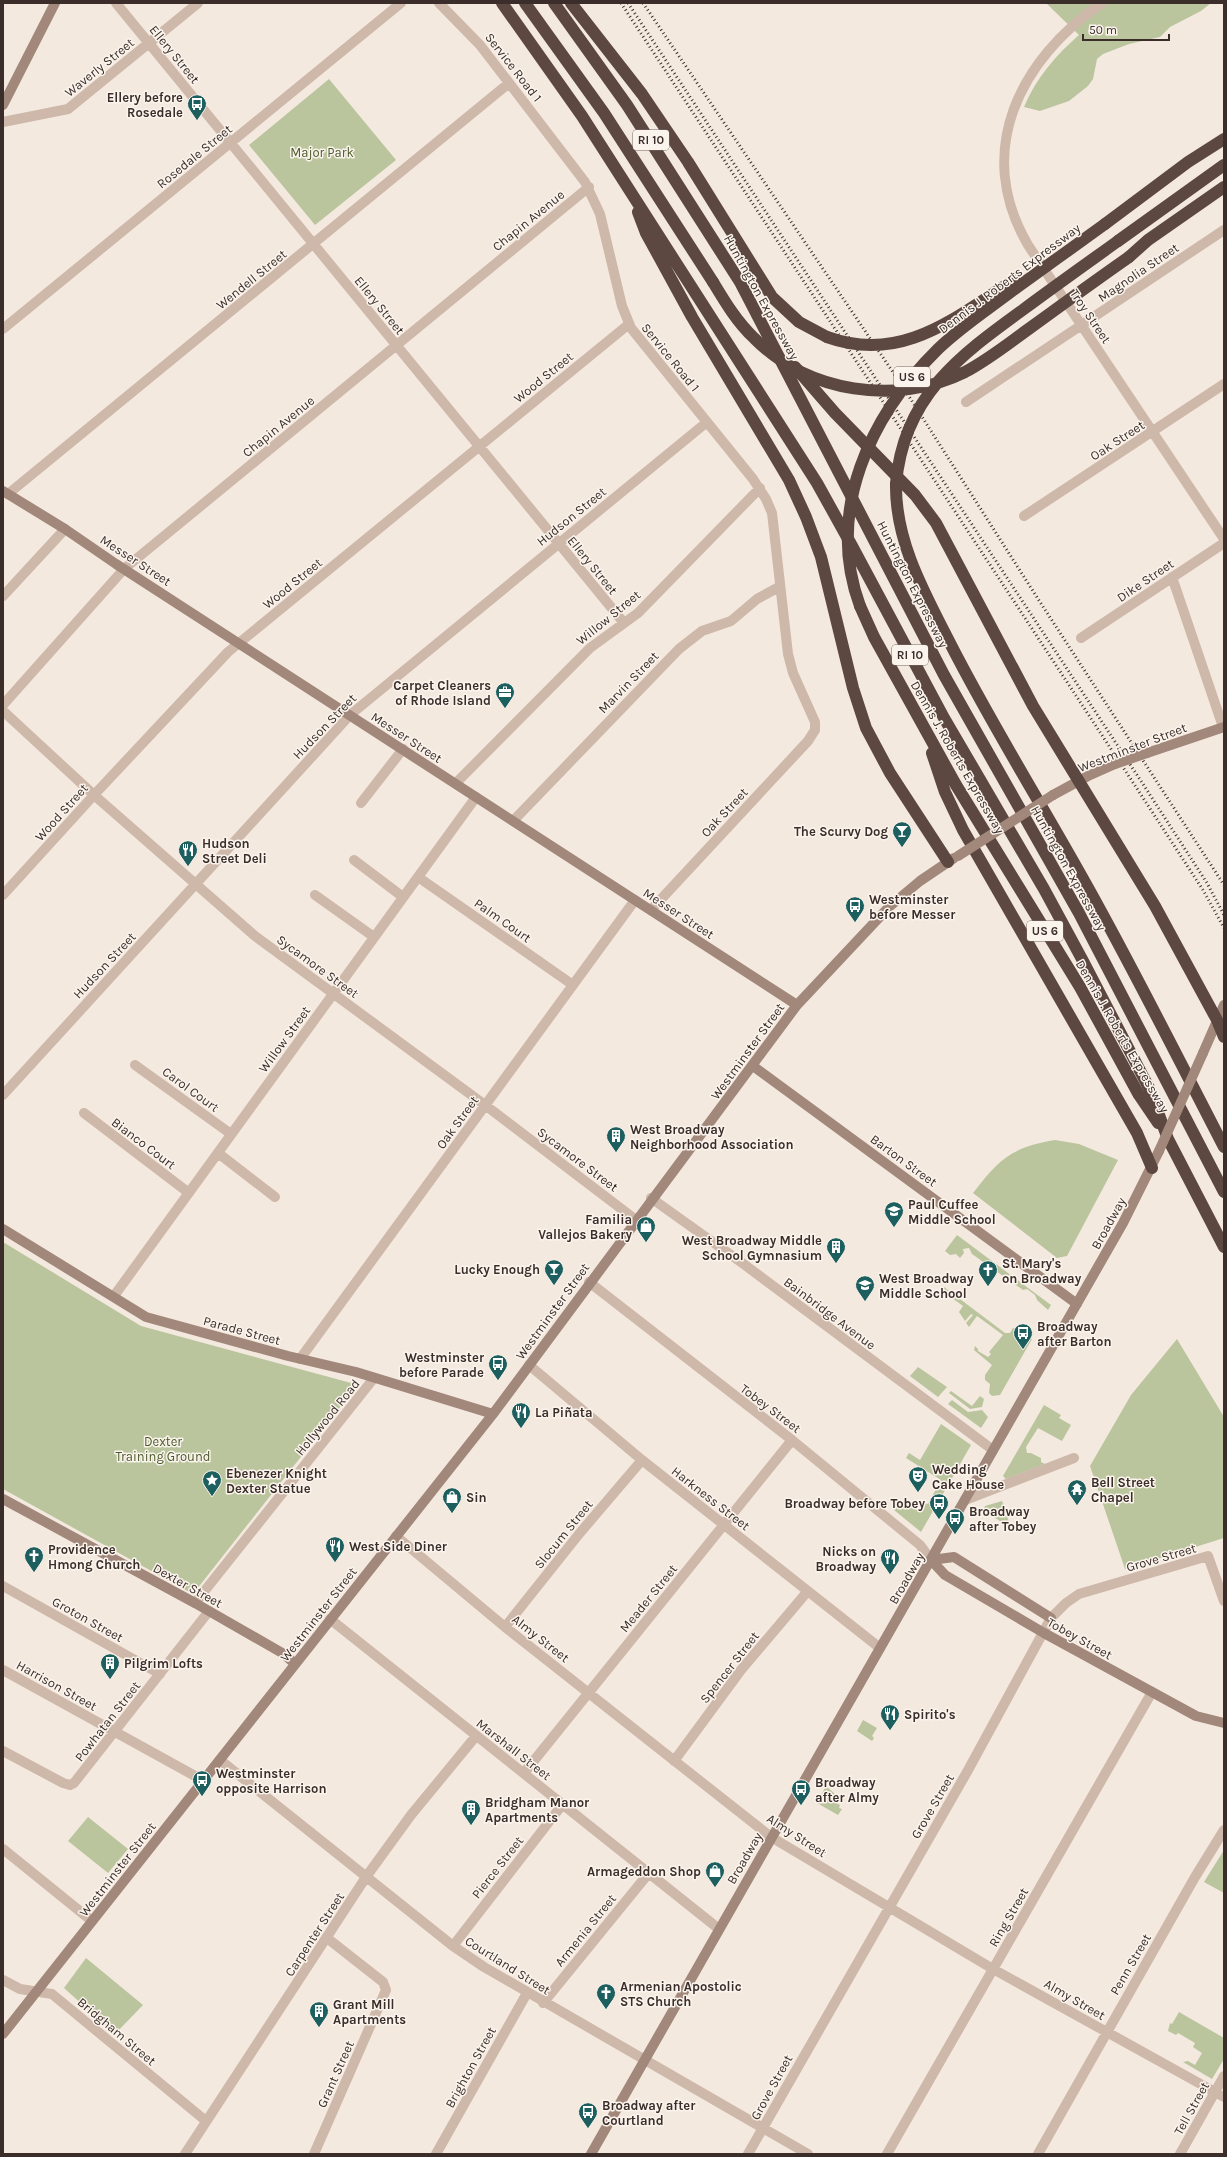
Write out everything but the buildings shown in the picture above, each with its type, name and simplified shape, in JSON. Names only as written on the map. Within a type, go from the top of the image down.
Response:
[{"type":"highway","points":[[494,3],[522,31]]},
{"type":"highway","name":"RI 10","points":[[502,3],[627,185],[773,412],[838,519],[944,718],[1044,889],[1083,961],[1149,1088],[1168,1139]]},
{"type":"highway","points":[[524,3],[617,131],[713,282],[746,330],[767,350],[790,366],[834,384],[862,390],[892,391],[935,384],[975,366],[1128,257],[1148,240],[1224,187]]},
{"type":"highway","name":"Huntington Expressway","points":[[554,3],[591,52],[654,145],[740,282],[770,337],[944,675],[1079,913],[1224,1192]]},
{"type":"highway","points":[[572,3],[642,94],[691,167],[772,297],[798,322],[827,337],[850,344],[868,346],[893,344],[917,338],[941,326],[1105,224]]},
{"type":"highway","name":"Dennis J. Roberts Expressway","points":[[1168,1139],[1139,1095],[1086,999],[967,804],[874,637],[860,606],[854,588],[848,556],[848,514],[854,483],[861,462],[884,415],[916,373],[953,336],[1188,162],[1224,139]]},
{"type":"highway","name":"US 6","points":[[1224,165],[984,338],[945,372],[925,397],[910,425],[900,453],[896,484],[898,516],[906,547],[945,633],[983,706],[1098,906],[1224,1147]]},
{"type":"highway","points":[[627,185],[646,233],[668,275],[713,354],[789,480],[806,517],[821,557],[853,688],[866,728],[890,773],[953,859]]},
{"type":"highway","points":[[770,337],[835,414],[906,485],[930,514],[946,540],[1026,693],[1155,906],[1217,1020],[1224,1037]]},
{"type":"highway","points":[[922,724],[945,792],[963,830],[1137,1133],[1152,1168]]},
{"type":"highway","points":[[1206,1111],[1224,1137]]},
{"type":"highway","name":"US 6","points":[[1168,1139],[1224,1247]]},
{"type":"main road","points":[[3,105],[55,3]]},
{"type":"main road","name":"Messer Street","points":[[6,493],[65,529],[124,569],[797,1005]]},
{"type":"main road","name":"Westminster Street","points":[[3,2034],[493,1414],[651,1198],[753,1066],[797,1005],[889,907],[908,890],[953,859],[1078,780],[1115,764],[1224,727]]},
{"type":"main road","name":"Broadway","points":[[592,2154],[771,1837],[1124,1223],[1152,1168],[1224,1005]]},
{"type":"main road","name":"Barton Street","points":[[753,1066],[1077,1304]]},
{"type":"main road","name":"Parade Street","points":[[3,1229],[146,1317],[374,1378],[493,1414]]},
{"type":"main road","name":"Dexter Street","points":[[3,1499],[195,1603],[284,1654],[295,1664]]},
{"type":"main road","name":"Tobey Street","points":[[931,1560],[954,1557],[1051,1618]]},
{"type":"main road","name":"Tobey Street","points":[[931,1560],[946,1575],[1044,1633],[1196,1716],[1224,1724]]},
{"type":"street","name":"Ellery Street","points":[[116,3],[624,623]]},
{"type":"street","name":"Waverly Street","points":[[3,122],[68,109],[198,3]]},
{"type":"street","name":"Rosedale Street","points":[[3,329],[401,3]]},
{"type":"street","name":"Service Road 1","points":[[439,3],[473,37],[577,169],[589,187],[602,221],[622,306],[628,324],[639,340],[760,488],[768,503],[773,518],[779,587],[790,664],[814,718],[815,730]]},
{"type":"street","name":"Troy Street","points":[[1102,3],[1056,41],[1023,86],[1012,112],[1005,139],[1004,161],[1008,194],[1017,224],[1024,239],[1224,539]]},
{"type":"street","name":"Wendell Street","points":[[6,493],[314,244],[510,83]]},
{"type":"street","name":"Chapin Avenue","points":[[3,706],[124,569],[589,187]]},
{"type":"street","name":"Magnolia Street","points":[[966,402],[1224,231]]},
{"type":"street","name":"Wood Street","points":[[3,895],[94,795],[239,643],[628,324]]},
{"type":"street","name":"Oak Street","points":[[1024,516],[1224,384]]},
{"type":"street","name":"Hudson Street","points":[[3,1095],[350,715],[707,422]]},
{"type":"street","name":"Willow Street","points":[[456,784],[595,643],[638,613],[760,488]]},
{"type":"street","points":[[3,596],[65,529]]},
{"type":"street","name":"Dike Street","points":[[1081,638],[1224,543]]},
{"type":"street","points":[[1172,577],[1224,727]]},
{"type":"street","name":"Marvin Street","points":[[513,820],[679,649],[702,631],[731,621],[757,599],[779,587]]},
{"type":"street","name":"Sycamore Street","points":[[3,711],[94,795],[255,936],[485,1105],[636,1220]]},
{"type":"street","name":"Oak Street","points":[[650,910],[808,741],[815,730]]},
{"type":"street","points":[[361,803],[403,749]]},
{"type":"street","name":"Willow Street","points":[[114,1296],[476,797]]},
{"type":"street","points":[[354,860],[403,897]]},
{"type":"street","name":"Palm Court","points":[[418,877],[573,985]]},
{"type":"street","points":[[315,895],[374,937]]},
{"type":"street","name":"Oak Street","points":[[300,1359],[635,900]]},
{"type":"street","name":"Carol Court","points":[[135,1065],[232,1134]]},
{"type":"street","name":"Bianco Court","points":[[84,1113],[189,1193]]},
{"type":"street","points":[[218,1153],[275,1197]]},
{"type":"street","name":"Bainbridge Avenue","points":[[651,1198],[739,1260],[993,1450]]},
{"type":"street","name":"Tobey Street","points":[[589,1282],[792,1440],[920,1545],[931,1560]]},
{"type":"street","name":"Harkness Street","points":[[529,1365],[642,1460],[724,1524],[807,1592],[880,1648]]},
{"type":"street","name":"Hollywood Road","points":[[195,1603],[374,1378]]},
{"type":"street","name":"Meader Street","points":[[524,1773],[792,1440]]},
{"type":"street","points":[[965,1500],[1074,1458]]},
{"type":"street","name":"Slocum Street","points":[[505,1626],[579,1534],[642,1460]]},
{"type":"street","name":"Almy Street","points":[[396,1536],[505,1626],[589,1691],[674,1761],[771,1837],[993,1969],[1053,2000],[1106,2033],[1219,2094]]},
{"type":"street","name":"Grove Street","points":[[748,2154],[888,1907],[967,1772],[1051,1618],[1066,1603],[1079,1594],[1208,1556],[1224,1601]]},
{"type":"street","name":"Groton Street","points":[[3,1586],[160,1674]]},
{"type":"street","name":"Spencer Street","points":[[674,1761],[741,1670],[807,1592]]},
{"type":"street","name":"Powhatan Street","points":[[3,1751],[63,1783],[70,1785],[77,1780],[209,1611]]},
{"type":"street","name":"Marshall Street","points":[[330,1619],[719,1930]]},
{"type":"street","name":"Harrison Street","points":[[3,1670],[204,1781]]},
{"type":"street","name":"Ring Street","points":[[887,2154],[1152,1692]]},
{"type":"street","name":"Carpenter Street","points":[[185,2154],[366,1877],[411,1815],[476,1736]]},
{"type":"street","name":"Courtland Street","points":[[220,1760],[453,1946],[484,1968],[808,2154]]},
{"type":"street","name":"Pierce Street","points":[[453,1946],[562,1805]]},
{"type":"street","name":"Penn Street","points":[[1038,2154],[1195,1877],[1224,1830]]},
{"type":"street","points":[[3,1849],[92,1921]]},
{"type":"street","name":"Armenia Street","points":[[543,2002],[648,1874]]},
{"type":"street","name":"Grant Street","points":[[314,2154],[386,1990],[383,1982],[327,1938]]},
{"type":"street","name":"Bridgham Street","points":[[3,1980],[20,1989],[36,1993],[52,1994],[206,2121]]},
{"type":"street","name":"Brighton Street","points":[[436,2154],[527,1993]]},
{"type":"street","name":"Tell Street","points":[[1180,2154],[1219,2094],[1224,2076]]},
{"type":"green space","points":[[1046,3],[1211,3],[1201,11],[1170,27],[1160,37],[1129,44],[1103,54],[1097,59],[1093,79],[1088,86],[1069,101],[1040,111],[1024,107],[1034,86],[1062,51],[1079,35]]},
{"type":"green space","name":"Major Park","points":[[329,79],[396,160],[315,225],[249,145]]},
{"type":"green space","points":[[1055,1140],[1079,1144],[1118,1160],[1067,1256],[1057,1258],[973,1193],[991,1171],[1008,1156],[1028,1146]]},
{"type":"green space","points":[[957,1235],[1051,1305],[1048,1310],[1037,1300],[1035,1295],[1027,1289],[1023,1290],[972,1254],[969,1248],[963,1249],[964,1253],[960,1258],[956,1254],[950,1255],[945,1251]]},
{"type":"green space","name":"Dexter Training Ground","points":[[3,1242],[141,1326],[355,1384],[355,1388],[193,1594],[3,1489]]},
{"type":"green space","points":[[944,1287],[1005,1333],[1010,1333],[1013,1328],[1017,1328],[1032,1339],[1000,1395],[992,1396],[989,1393],[990,1384],[985,1380],[985,1375],[992,1365],[974,1350],[975,1346],[978,1351],[988,1357],[991,1354],[989,1352],[1003,1335],[977,1316],[969,1327],[966,1323],[973,1315],[971,1314],[965,1321],[959,1312],[963,1306],[941,1290]]},
{"type":"green space","points":[[1177,1339],[1224,1417],[1224,1538],[1125,1569],[1090,1466],[1131,1395]]},
{"type":"green space","points":[[918,1367],[947,1387],[938,1397],[910,1376]]},
{"type":"green space","points":[[951,1391],[972,1406],[980,1396],[984,1399],[982,1407],[970,1409],[949,1393]]},
{"type":"green space","points":[[952,1400],[968,1412],[982,1410],[988,1417],[981,1428],[948,1404]]},
{"type":"green space","points":[[1044,1405],[1061,1415],[1059,1418],[1071,1425],[1062,1441],[1038,1428],[1026,1447],[1027,1453],[1031,1453],[1041,1458],[1041,1462],[1045,1464],[1006,1479],[1003,1476]]},
{"type":"green space","points":[[941,1424],[971,1445],[921,1532],[894,1510],[899,1501],[919,1511],[924,1503],[928,1504],[941,1480],[906,1458],[909,1453],[920,1460]]},
{"type":"green space","points":[[1002,1501],[1009,1522],[1006,1525],[983,1510],[985,1506]]},
{"type":"green space","points":[[863,1720],[877,1728],[872,1736],[874,1738],[872,1741],[857,1731]]},
{"type":"green space","points":[[826,1786],[835,1794],[831,1800],[840,1805],[839,1808],[842,1809],[838,1815],[817,1803]]},
{"type":"green space","points":[[88,1817],[128,1849],[108,1873],[68,1841]]},
{"type":"green space","points":[[1224,1850],[1224,1893],[1204,1882]]},
{"type":"green space","points":[[86,1958],[143,2005],[115,2034],[64,1988]]},
{"type":"green space","points":[[1179,2012],[1224,2038],[1224,2059],[1212,2079],[1183,2062],[1188,2061],[1195,2065],[1202,2053],[1193,2047],[1195,2043],[1178,2033],[1176,2035],[1168,2031],[1170,2023],[1172,2024]]},
{"type":"railway","points":[[621,3],[1134,784],[1203,890],[1224,928]]},
{"type":"railway","points":[[628,3],[1141,781],[1207,883],[1224,915]]},
{"type":"railway","points":[[643,3],[903,387],[1040,602],[1224,885]]},
{"type":"place","name":"Ellery before Rosedale","points":[[197,121]]},
{"type":"place","name":"Carpet Cleaners of Rhode Island","points":[[505,709]]},
{"type":"place","name":"The Scurvy Dog","points":[[902,848]]},
{"type":"place","name":"Hudson Street Deli","points":[[188,867]]},
{"type":"place","name":"Westminster before Messer","points":[[855,923]]},
{"type":"place","name":"West Broadway Neighborhood Association","points":[[616,1153]]},
{"type":"place","name":"Paul Cuffee Middle School","points":[[894,1228]]},
{"type":"place","name":"Familia Vallejos Bakery","points":[[646,1243]]},
{"type":"place","name":"West Broadway Middle School Gymnasium","points":[[836,1264]]},
{"type":"place","name":"Lucky Enough","points":[[554,1286]]},
{"type":"place","name":"St. Mary's on Broadway","points":[[988,1287]]},
{"type":"place","name":"West Broadway Middle School","points":[[865,1302]]},
{"type":"place","name":"Broadway after Barton","points":[[1023,1350]]},
{"type":"place","name":"Westminster before Parade","points":[[498,1381]]},
{"type":"place","name":"La Piñata","points":[[521,1429]]},
{"type":"place","name":"Wedding Cake House","points":[[918,1493]]},
{"type":"place","name":"Ebenezer Knight Dexter Statue","points":[[212,1497]]},
{"type":"place","name":"Bell Street Chapel","points":[[1077,1506]]},
{"type":"place","name":"Sin","points":[[452,1514]]},
{"type":"place","name":"Broadway before Tobey","points":[[939,1520]]},
{"type":"place","name":"Broadway after Tobey","points":[[955,1535]]},
{"type":"place","name":"West Side Diner","points":[[335,1563]]},
{"type":"place","name":"Providence Hmong Church","points":[[34,1573]]},
{"type":"place","name":"Nicks on Broadway","points":[[890,1575]]},
{"type":"place","name":"Pilgrim Lofts","points":[[110,1680]]},
{"type":"place","name":"Spirito's","points":[[890,1731]]},
{"type":"place","name":"Westminster opposite Harrison","points":[[202,1797]]},
{"type":"place","name":"Broadway after Almy","points":[[801,1806]]},
{"type":"place","name":"Bridgham Manor Apartments","points":[[471,1826]]},
{"type":"place","name":"Armageddon Shop","points":[[715,1888]]},
{"type":"place","name":"Armenian Apostolic STS Church","points":[[606,2010]]},
{"type":"place","name":"Grant Mill Apartments","points":[[319,2028]]},
{"type":"place","name":"Broadway after Courtland","points":[[588,2129]]}]
